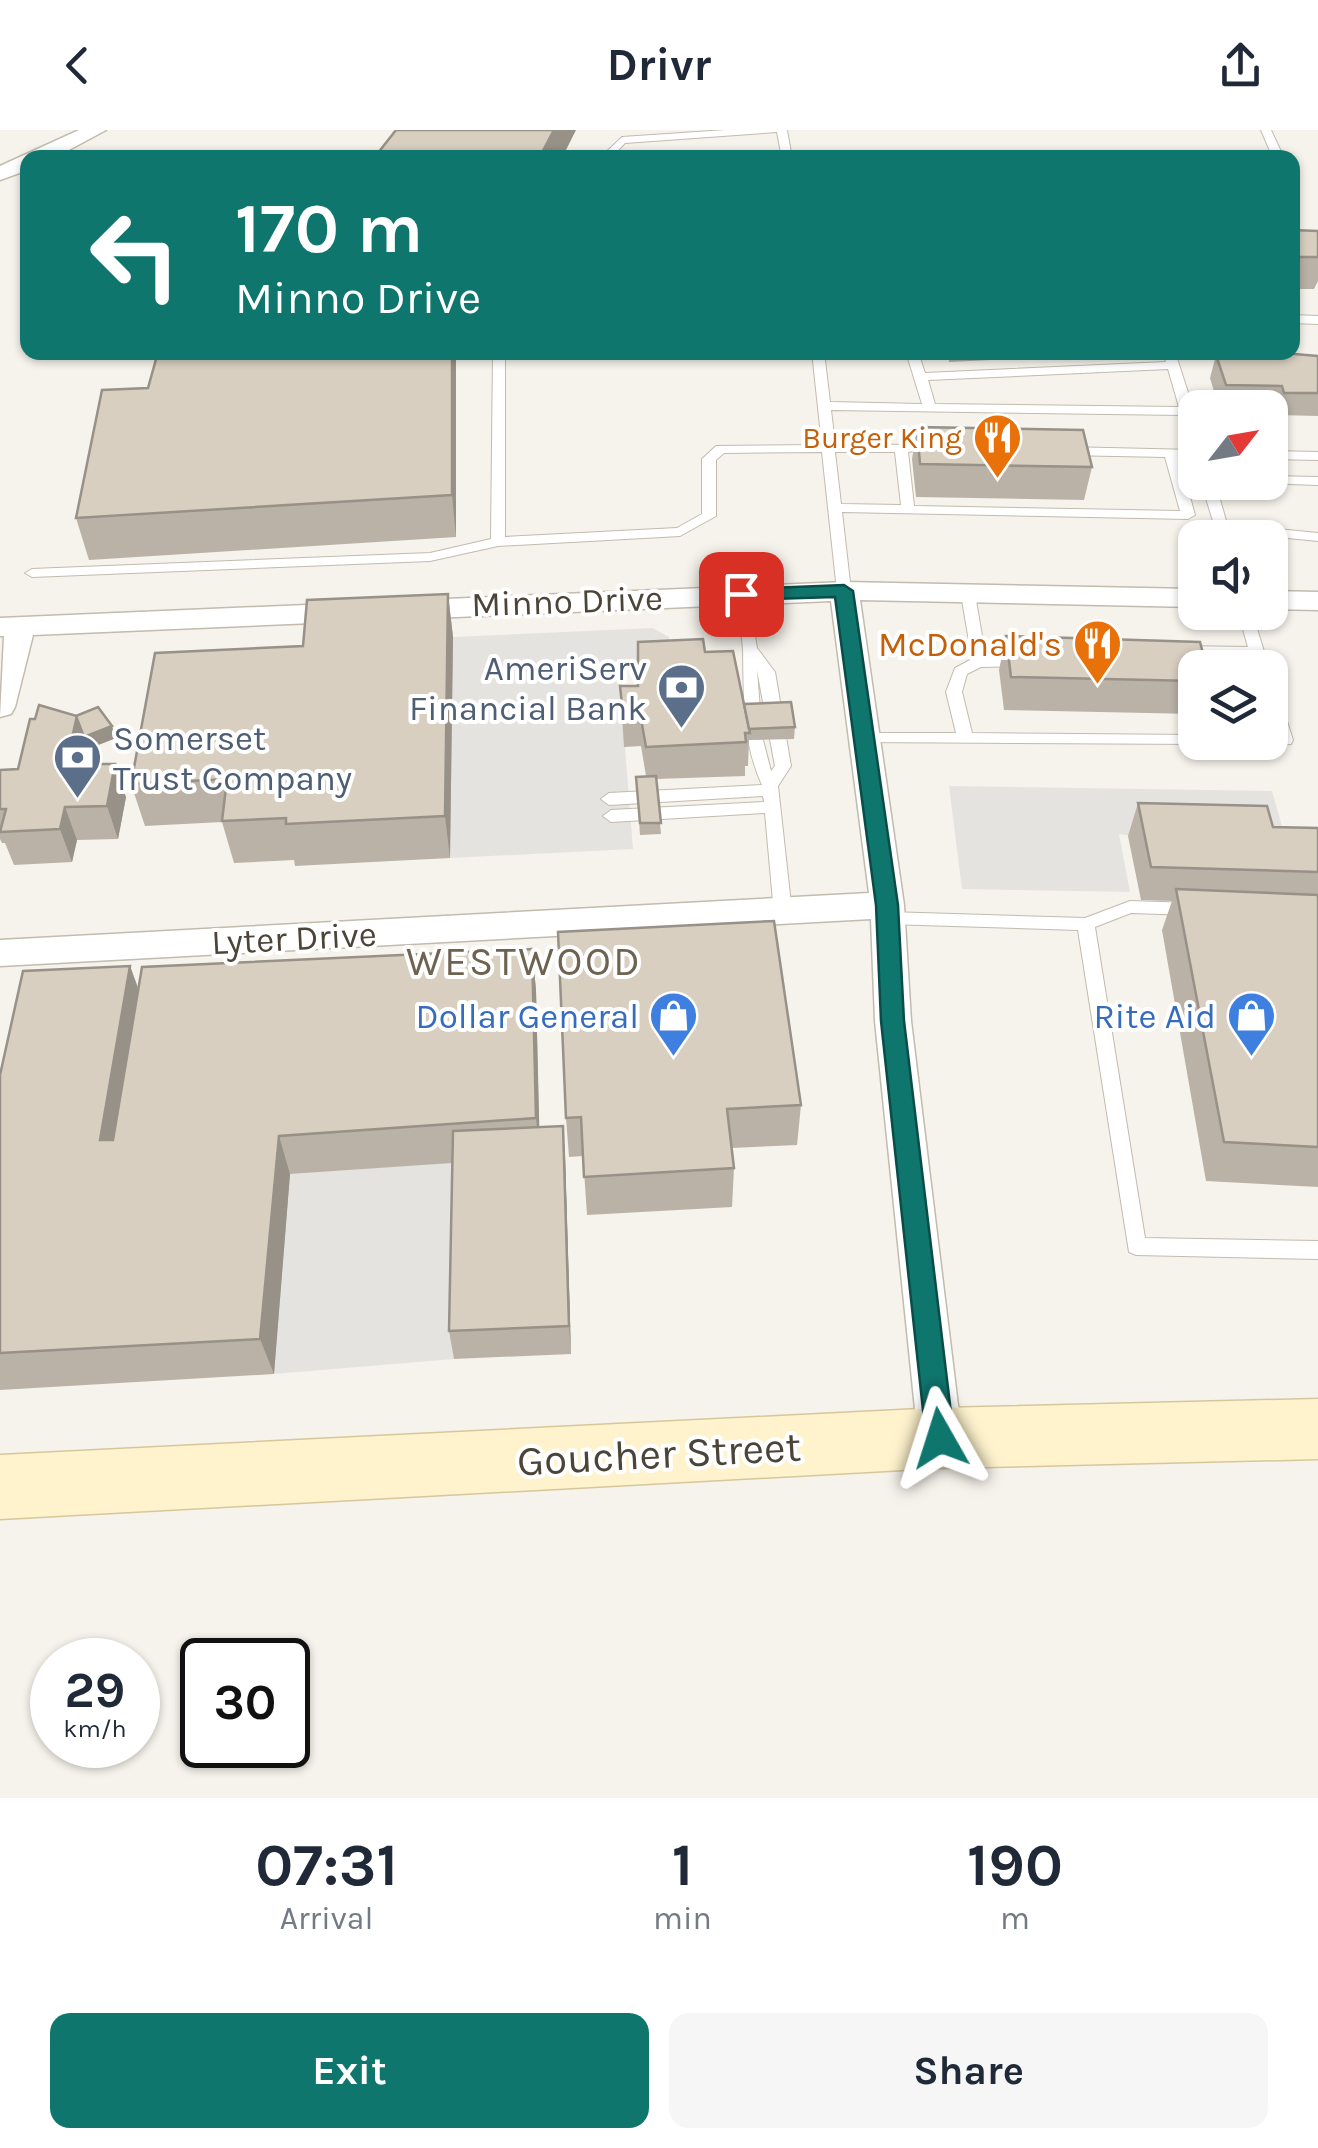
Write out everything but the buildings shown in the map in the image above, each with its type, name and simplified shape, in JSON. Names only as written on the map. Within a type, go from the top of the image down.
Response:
[{"type":"main road","name":"Goucher Street","points":[[0,1487],[940,1438],[1318,1429]]},
{"type":"street","points":[[53,150],[96,130]]},
{"type":"street","points":[[844,591],[887,911],[893,1021],[940,1438]]},
{"type":"street","name":"Minno Drive","points":[[10,626],[844,591],[1178,598]]},
{"type":"street","points":[[1288,600],[1318,600]]},
{"type":"street","points":[[0,707],[10,626]]},
{"type":"street","name":"Lyter Drive","points":[[0,953],[887,911]]},
{"type":"lane","points":[[613,150],[622,140],[636,138],[774,130]]},
{"type":"lane","points":[[498,542],[499,360]]},
{"type":"lane","points":[[819,360],[844,591]]},
{"type":"lane","points":[[915,360],[930,407]]},
{"type":"lane","points":[[1125,360],[1128,367]]},
{"type":"lane","points":[[920,377],[1128,367],[1166,360]]},
{"type":"lane","points":[[1171,360],[1181,390]]},
{"type":"lane","points":[[826,406],[1178,411]]},
{"type":"lane","points":[[901,448],[908,510]]},
{"type":"lane","points":[[32,573],[430,557],[498,542],[680,532],[709,516],[710,459],[721,449],[920,448]]},
{"type":"lane","points":[[1056,451],[1178,453]]},
{"type":"lane","points":[[1171,453],[1178,478]]},
{"type":"lane","points":[[1288,455],[1318,456]]},
{"type":"lane","points":[[1288,480],[1318,481]]},
{"type":"lane","points":[[833,508],[1188,515],[1184,500]]},
{"type":"lane","points":[[1213,500],[1221,528],[1318,537]]},
{"type":"lane","points":[[741,594],[750,649],[746,674],[755,740],[770,794],[783,913]]},
{"type":"lane","points":[[968,594],[978,654]]},
{"type":"lane","points":[[965,738],[954,692],[960,672],[978,654],[1052,648]]},
{"type":"lane","points":[[750,649],[767,672],[784,766],[770,794]]},
{"type":"lane","points":[[978,654],[1034,663]]},
{"type":"lane","points":[[1178,658],[1164,658],[1178,662]]},
{"type":"lane","points":[[1040,739],[1038,728],[1178,732]]},
{"type":"lane","points":[[864,738],[1178,740]]},
{"type":"lane","points":[[610,808],[770,794]]},
{"type":"lane","points":[[887,911],[1086,924],[1130,906],[1206,910]]},
{"type":"lane","points":[[1086,924],[1136,1246],[1318,1250]]},
{"type":"shaded area","points":[[653,628],[669,637],[672,656],[622,667],[619,672],[633,849],[450,858],[453,637]]},
{"type":"shaded area","points":[[949,786],[1272,791],[1292,861],[1119,834],[1130,892],[962,889]]},
{"type":"shaded area","points":[[458,1162],[454,1359],[274,1374],[290,1174]]},
{"type":"place","name":"Burger King","points":[[997,480]]},
{"type":"place","name":"McDonald's","points":[[1097,686]]},
{"type":"place","name":"AmeriServ Financial Bank","points":[[682,730]]},
{"type":"place","name":"Somerset Trust Company","points":[[78,800]]},
{"type":"place","name":"Dollar General","points":[[674,1058]]},
{"type":"place","name":"Rite Aid","points":[[1251,1058]]},
{"type":"district","name":"WESTWOOD","points":[[524,961]]},
{"type":"route","points":[[741,594],[844,591],[887,905],[893,1021],[940,1438]]}]
